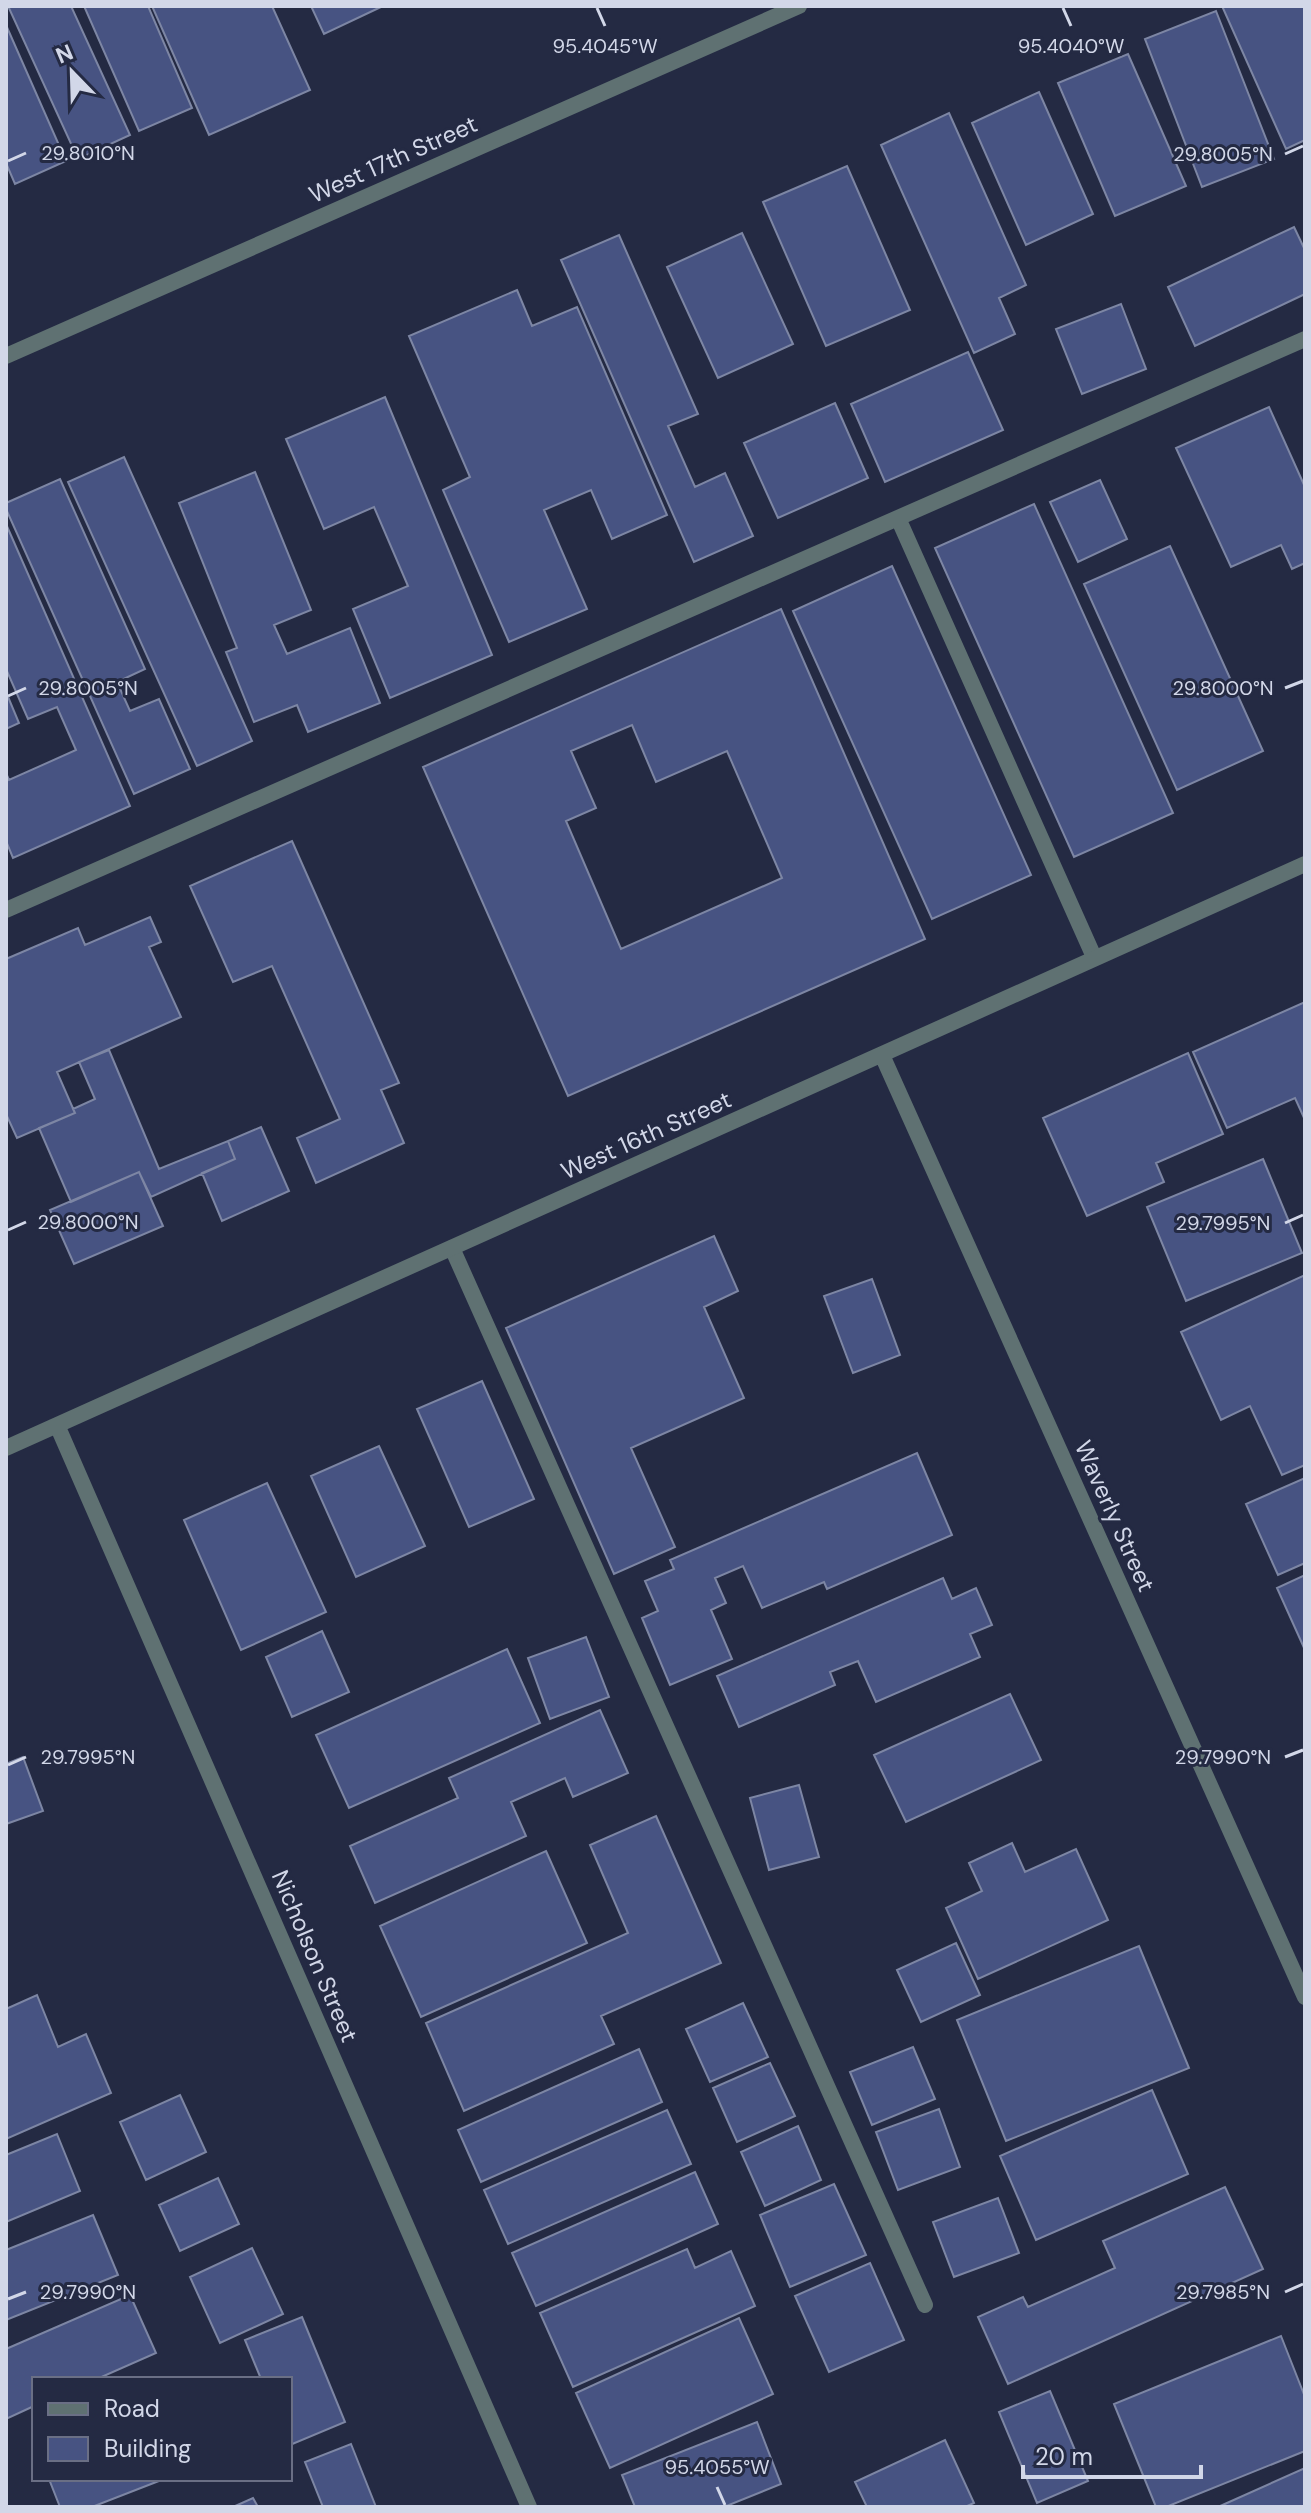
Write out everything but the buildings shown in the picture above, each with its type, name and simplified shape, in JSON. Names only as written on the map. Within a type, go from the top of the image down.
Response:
[{"type":"street","name":"West 17th Street","points":[[6,356],[799,6]]},
{"type":"street","points":[[6,910],[1305,339]]},
{"type":"street","points":[[898,518],[1094,957]]},
{"type":"street","name":"West 16th Street","points":[[6,1448],[1305,864]]},
{"type":"street","name":"Waverly Street","points":[[882,1055],[1305,1997]]},
{"type":"street","points":[[452,1248],[925,2305]]},
{"type":"street","name":"Nicholson Street","points":[[57,1425],[529,2507]]}]
